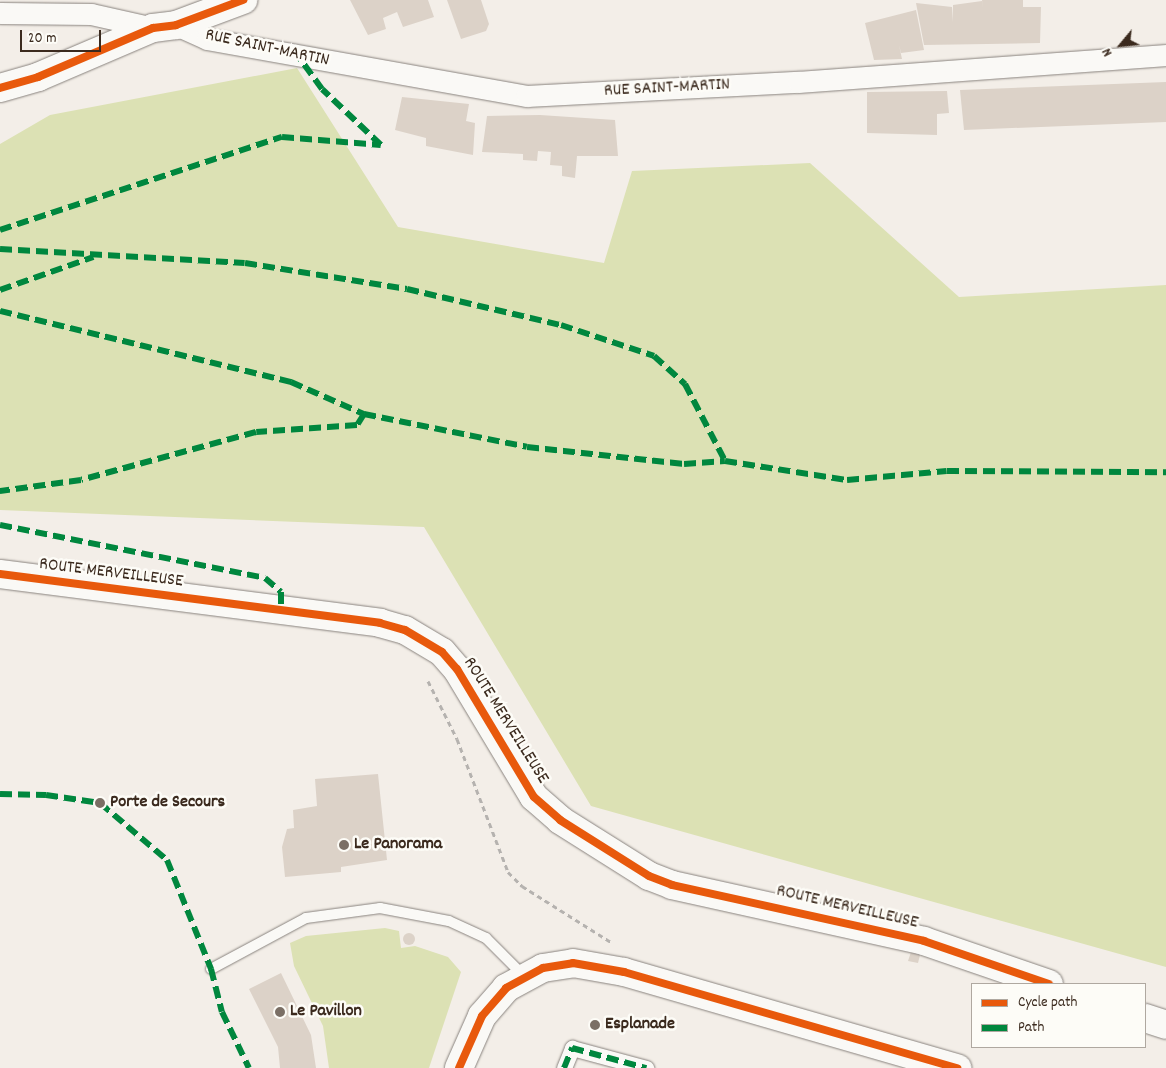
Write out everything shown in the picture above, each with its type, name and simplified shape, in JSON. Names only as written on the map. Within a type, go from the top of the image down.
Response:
[{"type":"main road","points":[[0,88],[38,77],[164,27],[242,0]]},
{"type":"main road","name":"ROUTE MERVEILLEUSE","points":[[0,574],[380,623],[405,630],[442,652],[457,669],[534,797],[566,824],[649,876],[672,885],[924,940],[1046,983]]},
{"type":"main road","points":[[459,1068],[485,1012],[524,976],[568,964],[612,969],[953,1067]]},
{"type":"main road","points":[[1146,1018],[1166,1025]]},
{"type":"street","name":"RUE SAINT-MARTIN","points":[[0,13],[91,14],[164,27],[207,39],[527,96],[798,82],[1166,55]]},
{"type":"street","points":[[564,1068],[572,1048],[646,1068]]},
{"type":"lane","points":[[211,968],[306,918],[380,908],[449,921],[486,938],[524,976]]},
{"type":"path","points":[[422,674],[457,739],[508,872],[528,891],[607,937],[614,949],[612,969]]},
{"type":"green space","points":[[297,68],[398,227],[604,263],[632,171],[810,163],[959,297],[1166,285],[1166,967],[591,806],[424,527],[0,510],[0,144],[50,115]]},
{"type":"green space","points":[[385,928],[399,931],[401,948],[415,946],[448,957],[461,972],[429,1068],[329,1068],[323,1026],[294,966],[290,943],[306,936]]},
{"type":"building","points":[[350,0],[428,0],[434,17],[403,27],[397,12],[383,18],[386,29],[368,35]]},
{"type":"building","points":[[447,0],[481,0],[489,24],[486,31],[461,39]]},
{"type":"building","points":[[982,0],[1023,0],[1023,7],[1041,7],[1040,43],[924,45],[916,3],[952,7],[953,22],[953,5],[982,1],[983,8]]},
{"type":"building","points":[[916,10],[924,50],[901,53],[899,45],[902,59],[874,60],[865,23]]},
{"type":"building","points":[[1166,82],[1166,122],[964,130],[960,90]]},
{"type":"building","points":[[947,91],[949,113],[937,114],[937,135],[867,133],[867,92]]},
{"type":"building","points":[[402,97],[469,104],[466,121],[475,123],[473,155],[426,146],[426,138],[395,130]]},
{"type":"building","points":[[540,115],[615,120],[618,156],[577,156],[575,178],[562,176],[562,166],[550,165],[551,152],[538,151],[537,161],[523,160],[523,154],[482,152],[487,116]]},
{"type":"building","points":[[378,774],[387,860],[341,867],[341,872],[285,877],[282,847],[287,829],[294,828],[293,810],[317,806],[315,779]]},
{"type":"building","points":[[407,933],[411,933],[415,939],[411,945],[407,945],[403,941],[403,937]]},
{"type":"building","points":[[911,952],[920,955],[918,963],[908,961]]},
{"type":"building","name":"Le Pavillon","points":[[281,973],[311,1035],[316,1068],[280,1068],[278,1047],[249,989]]},
{"type":"marked path","points":[[0,230],[282,137],[381,145],[322,89],[298,56]]},
{"type":"marked path","points":[[0,249],[245,263],[407,289],[561,325],[654,356],[685,384],[725,461],[847,480],[947,471],[1166,472]]},
{"type":"marked path","points":[[0,290],[93,257]]},
{"type":"marked path","points":[[0,311],[291,382],[364,414],[357,425],[256,432],[81,480],[0,491]]},
{"type":"marked path","points":[[364,414],[527,447],[684,464],[725,461]]},
{"type":"marked path","points":[[0,525],[265,578],[281,592],[281,611]]},
{"type":"marked path","points":[[0,794],[46,795],[100,803],[167,860],[211,969],[222,1012],[249,1068]]},
{"type":"marked path","points":[[564,1068],[572,1048],[646,1068]]},
{"type":"cycle path","points":[[0,88],[38,77],[153,28],[176,25],[243,0]]},
{"type":"cycle path","points":[[0,574],[380,623],[405,630],[442,652],[457,669],[534,797],[560,820],[649,876],[672,885],[924,941],[1046,983]]},
{"type":"cycle path","points":[[459,1068],[482,1016],[506,988],[543,968],[573,963],[624,972],[957,1068]]},
{"type":"place","name":"Porte de Secours","points":[[100,803]]},
{"type":"place","name":"Le Panorama","points":[[344,845]]},
{"type":"place","name":"Le Pavillon","points":[[280,1012]]},
{"type":"place","name":"Esplanade","points":[[595,1025]]}]
